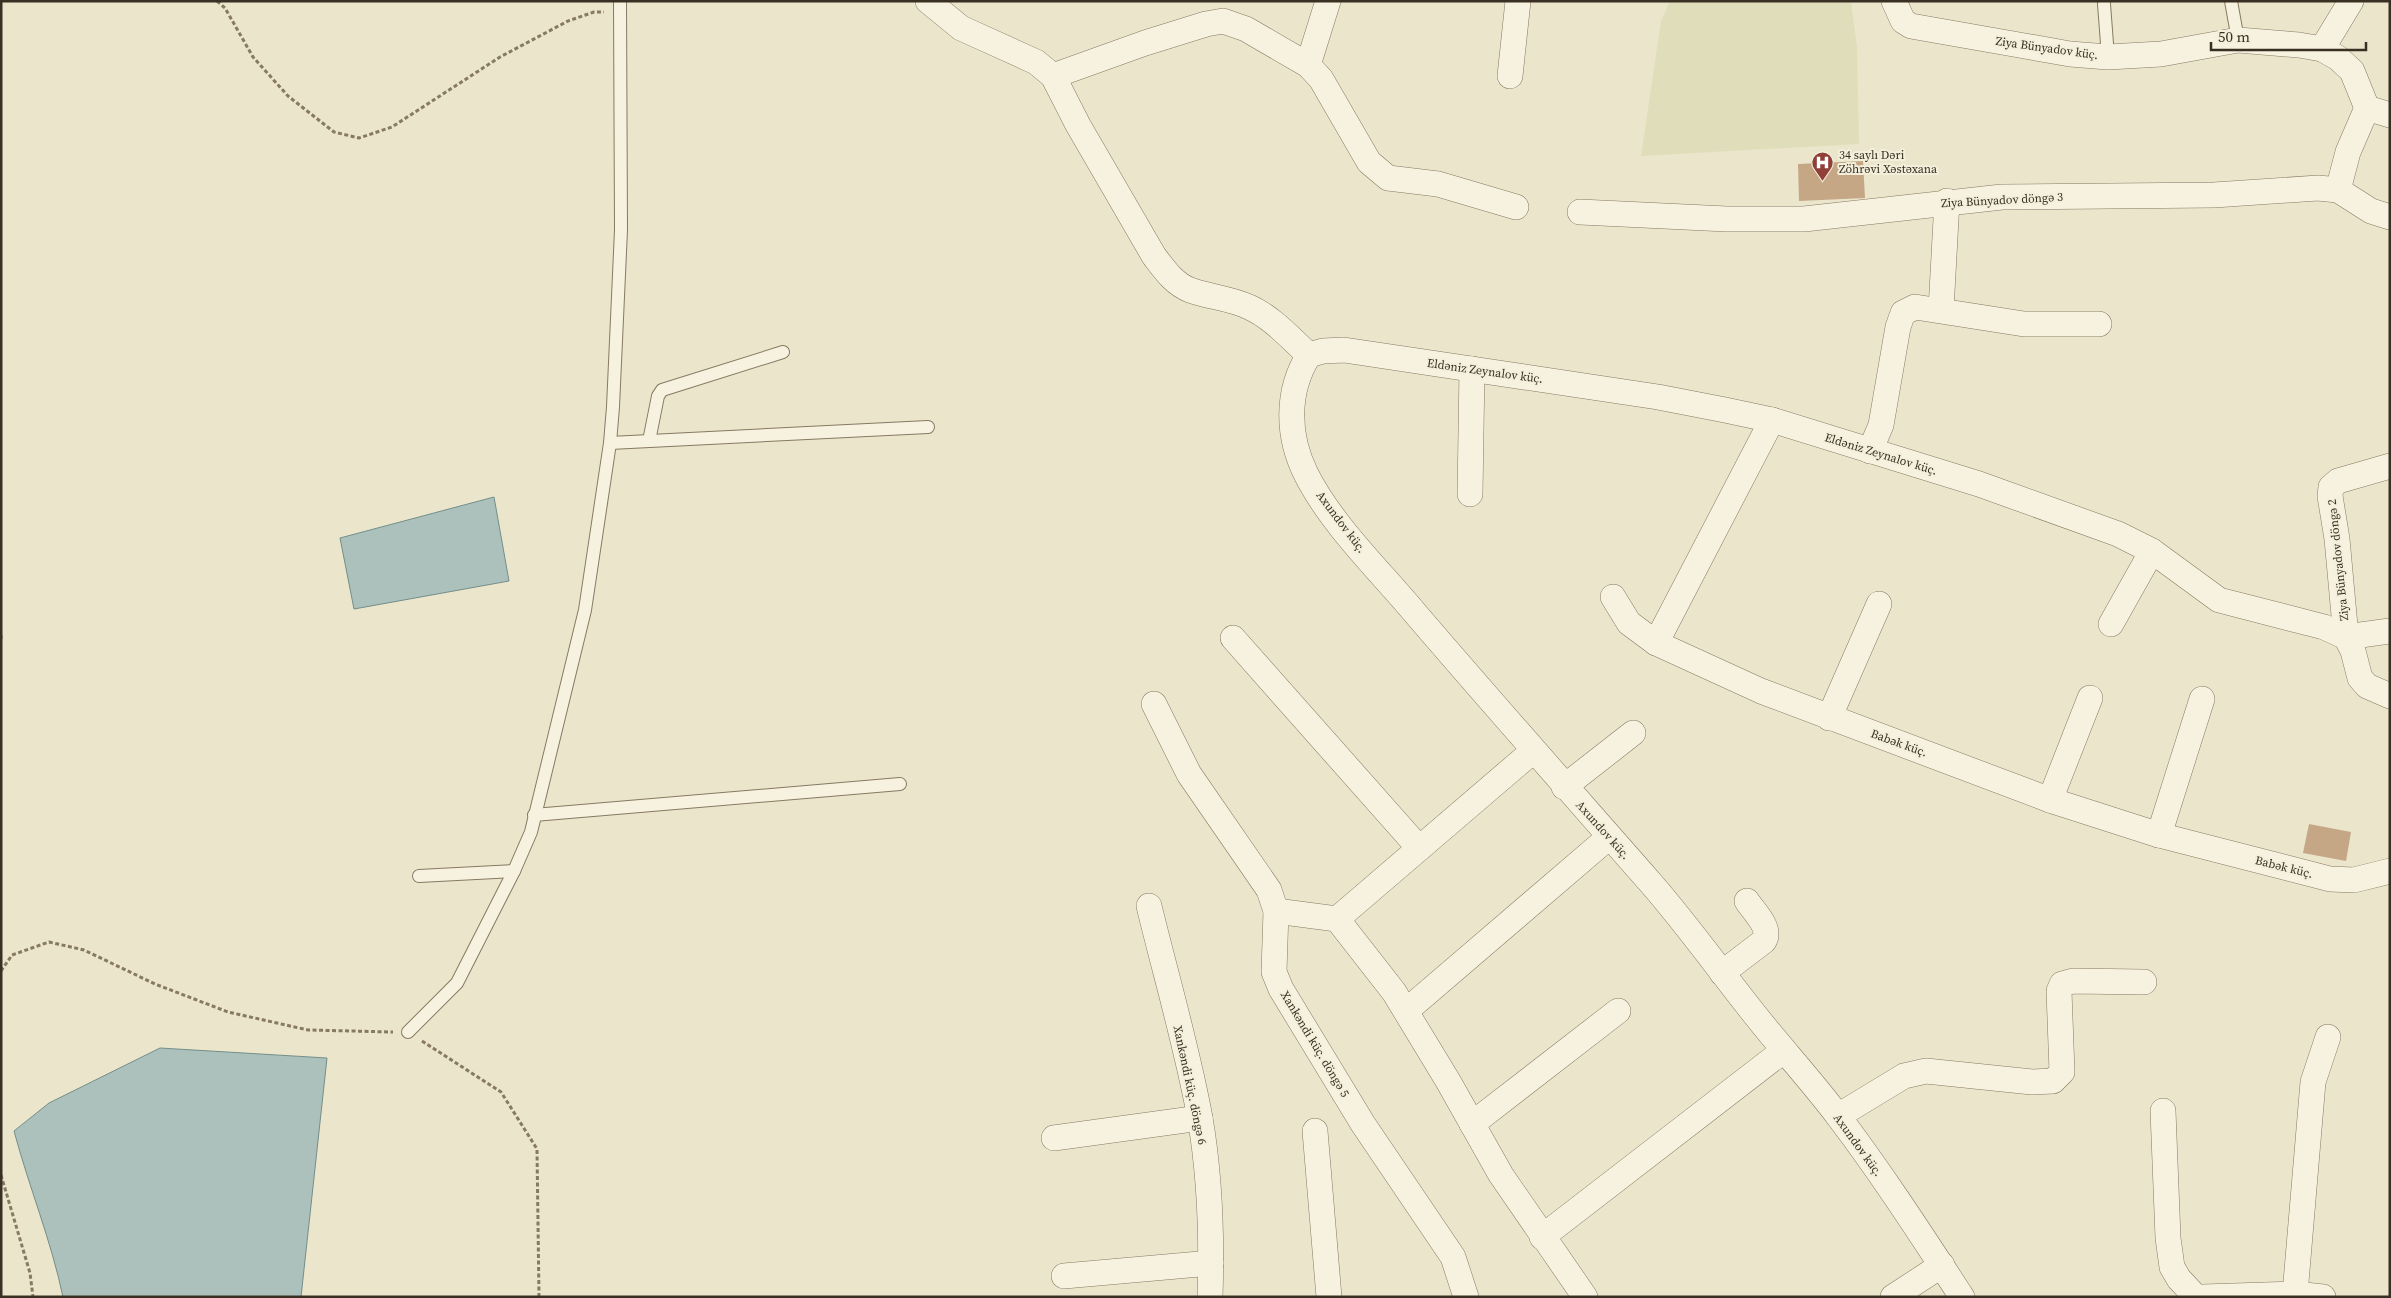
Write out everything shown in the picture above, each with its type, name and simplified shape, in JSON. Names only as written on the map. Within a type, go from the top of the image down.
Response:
[{"type":"street","points":[[928,1],[961,28],[1036,62],[1053,76],[1087,142],[1154,256],[1170,276],[1189,290],[1223,297],[1251,307],[1266,317],[1309,355]]},
{"type":"street","points":[[1308,65],[1328,1]]},
{"type":"street","points":[[1510,76],[1518,1]]},
{"type":"street","name":"Ziya Bünyadov küç.","points":[[1894,1],[1900,17],[1911,26],[2070,54],[2108,56],[2162,54],[2238,40],[2299,45],[2322,49],[2338,58],[2352,71],[2378,112]]},
{"type":"street","points":[[2322,49],[2351,1]]},
{"type":"street","points":[[1053,76],[1145,43],[1206,24],[1223,21],[1246,29],[1308,65],[1321,78],[1368,162],[1388,178],[1438,184],[1516,207]]},
{"type":"street","points":[[2378,112],[2348,152],[2338,190],[2371,211],[2390,217]]},
{"type":"street","name":"Ziya Bünyadov döngə 3","points":[[1580,212],[1727,219],[1804,218],[2002,197],[2214,195],[2318,188],[2338,190]]},
{"type":"street","points":[[1941,310],[1947,202]]},
{"type":"street","points":[[1870,450],[1881,425],[1898,326],[1903,313],[1915,307],[2024,324],[2099,324]]},
{"type":"street","name":"Eldəniz Zeynalov küç.","points":[[1309,355],[1323,351],[1344,350],[1658,397],[1772,420],[1988,488],[2118,534],[2152,551],[2219,600],[2324,627],[2346,637]]},
{"type":"street","name":"Axundov küç.","points":[[1309,355],[1299,371],[1292,396],[1293,424],[1298,455],[1307,475],[1325,504],[1353,541],[1533,751],[1650,882],[1783,1051],[1838,1116],[1962,1297]]},
{"type":"street","points":[[1470,494],[1472,369]]},
{"type":"street","points":[[1656,643],[1772,420]]},
{"type":"street","name":"Ziya Bünyadov döngə 2","points":[[2346,637],[2337,539],[2330,496],[2331,487],[2338,481],[2390,466]]},
{"type":"street","points":[[2111,624],[2152,551]]},
{"type":"street","name":"Babək küç.","points":[[1613,597],[1629,623],[1656,643],[1761,691],[2050,800],[2159,835],[2330,879],[2354,880],[2390,871]]},
{"type":"street","points":[[1829,718],[1879,604]]},
{"type":"street","points":[[2390,631],[2346,637],[2360,678],[2367,686],[2390,696]]},
{"type":"street","points":[[1233,638],[1419,848]]},
{"type":"street","points":[[2050,800],[2090,698]]},
{"type":"street","points":[[2159,835],[2202,699]]},
{"type":"street","name":"Xankəndi küç. döngə 5","points":[[1154,704],[1189,774],[1269,890],[1276,911],[1274,972],[1281,990],[1363,1124],[1453,1257],[1466,1297]]},
{"type":"street","points":[[1564,787],[1633,733]]},
{"type":"street","points":[[1337,919],[1533,751]]},
{"type":"street","points":[[1406,1011],[1609,837]]},
{"type":"street","points":[[1722,973],[1768,936],[1767,930],[1747,901]]},
{"type":"street","name":"Xankəndi küç. döngə 6","points":[[1149,906],[1200,1118],[1206,1164],[1211,1263],[1210,1297]]},
{"type":"street","points":[[1276,911],[1337,919],[1406,1011],[1501,1175],[1585,1297]]},
{"type":"street","points":[[1838,1116],[1904,1076],[1926,1071],[2032,1082],[2053,1081],[2062,1072],[2058,991],[2062,984],[2073,981],[2144,982]]},
{"type":"street","points":[[1472,1124],[1618,1011]]},
{"type":"street","points":[[2295,1294],[2313,1082],[2328,1037]]},
{"type":"street","points":[[1542,1237],[1783,1051]]},
{"type":"street","points":[[2163,1111],[2168,1238],[2172,1266],[2179,1279],[2196,1297]]},
{"type":"street","points":[[1054,1138],[1200,1118]]},
{"type":"street","points":[[1315,1131],[1329,1297]]},
{"type":"street","points":[[1064,1276],[1211,1263]]},
{"type":"street","points":[[1893,1297],[1942,1266]]},
{"type":"street","points":[[2203,1297],[2295,1294],[2323,1297]]},
{"type":"lane","points":[[2231,1],[2238,40]]},
{"type":"lane","points":[[2104,4],[2108,56]]},
{"type":"lane","points":[[408,1032],[457,983],[514,871],[531,832],[584,610],[610,443],[620,230],[620,6]]},
{"type":"lane","points":[[649,441],[658,396],[662,390],[783,352]]},
{"type":"lane","points":[[610,443],[928,428]]},
{"type":"lane","points":[[534,815],[900,784]]},
{"type":"lane","points":[[420,876],[514,871]]},
{"type":"path","points":[[217,1],[225,8],[253,57],[288,96],[334,132],[359,138],[392,126],[500,57],[568,21],[620,6]]},
{"type":"path","points":[[1,635],[1,641]]},
{"type":"path","points":[[1,971],[12,955],[49,942],[84,950],[155,984],[228,1012],[308,1030],[408,1032],[502,1092],[537,1149],[539,1297]]},
{"type":"path","points":[[1,1175],[30,1273],[34,1297]]},
{"type":"shaded area","points":[[1670,1],[1851,1],[1857,47],[1859,144],[1641,156],[1661,21]]},
{"type":"water","points":[[494,497],[509,581],[354,609],[340,538]]},
{"type":"water","points":[[160,1048],[327,1058],[301,1297],[63,1297],[14,1131],[49,1103]]},
{"type":"building","points":[[1863,161],[1865,198],[1799,201],[1798,164]]},
{"type":"building","points":[[2309,824],[2351,832],[2346,861],[2303,853]]},
{"type":"place","name":"34 saylı Dəri Zöhrəvi Xəstəxana","points":[[1823,181]]}]
